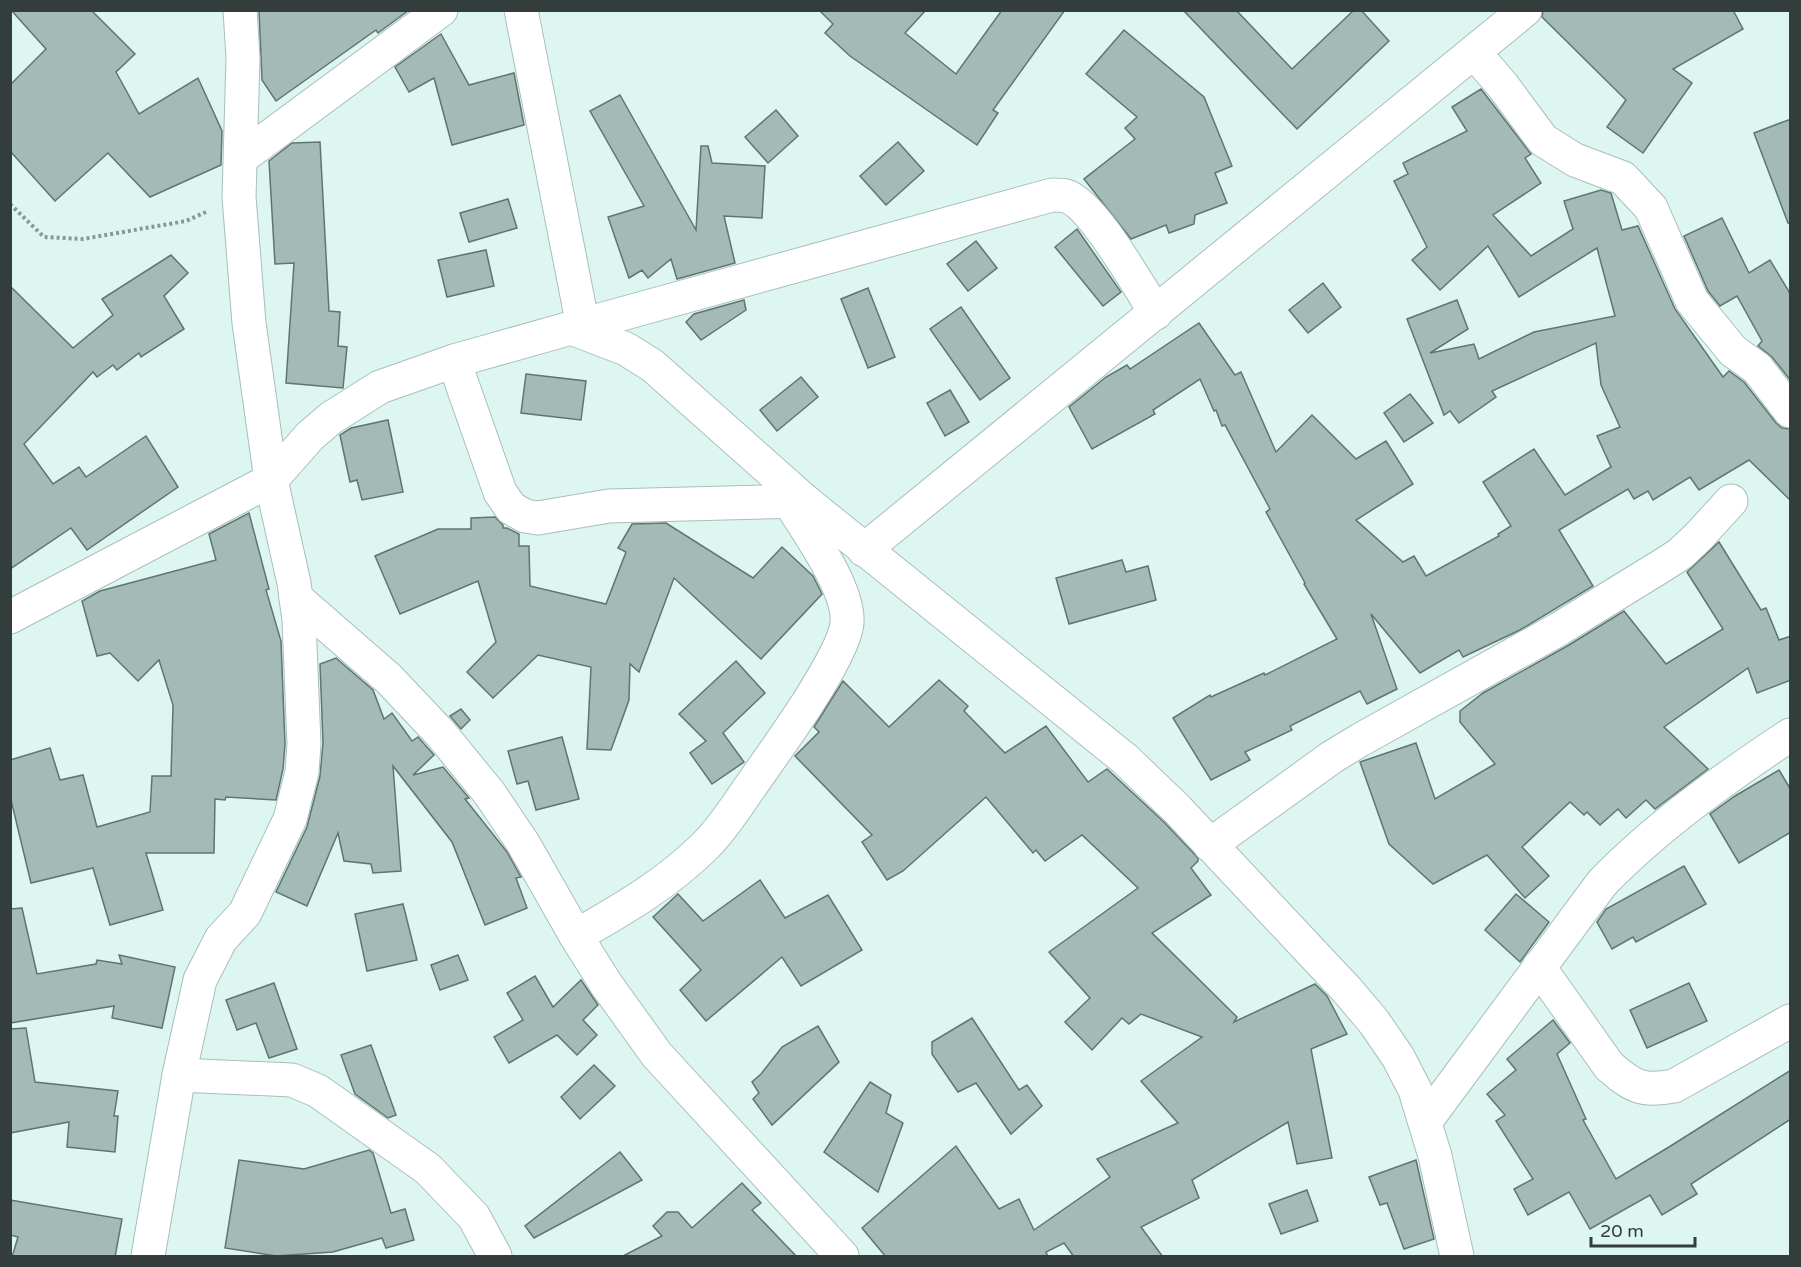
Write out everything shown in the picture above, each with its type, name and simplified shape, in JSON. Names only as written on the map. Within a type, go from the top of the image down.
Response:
[{"type":"street","points":[[148,1257],[179,1075],[200,980],[221,939],[245,913],[290,819],[298,795],[302,772],[304,744],[299,620],[272,480],[249,323],[239,197],[243,58],[240,10]]},
{"type":"street","points":[[241,158],[441,10]]},
{"type":"street","points":[[521,10],[577,327]]},
{"type":"street","points":[[864,550],[1525,10]]},
{"type":"street","points":[[1474,52],[1503,86],[1543,140],[1575,160],[1623,178],[1651,208],[1692,301],[1733,351],[1757,368],[1791,411]]},
{"type":"street","points":[[10,617],[272,480],[310,436],[355,401],[380,387],[454,361],[1052,195],[1066,196],[1080,204],[1094,219],[1156,313]]},
{"type":"street","points":[[577,327],[626,349],[653,366],[797,501],[864,550],[1152,783],[1374,1022],[1398,1057],[1415,1090],[1425,1122],[1435,1156],[1457,1257]]},
{"type":"street","points":[[454,361],[500,492],[511,508],[525,516],[538,518],[609,506],[797,501]]},
{"type":"street","points":[[576,936],[642,898],[708,844],[790,731],[820,683],[841,642],[847,624],[846,604],[797,501]]},
{"type":"street","points":[[1210,845],[1359,740],[1559,629],[1680,554],[1731,501]]},
{"type":"street","points":[[296,598],[388,679],[441,734],[490,794],[523,843],[606,984],[657,1054],[842,1257]]},
{"type":"street","points":[[1425,1122],[1602,883],[1622,863],[1716,786],[1791,735]]},
{"type":"street","points":[[1539,967],[1609,1066],[1622,1078],[1639,1087],[1655,1090],[1674,1086],[1791,1022]]},
{"type":"street","points":[[179,1075],[292,1080],[318,1091],[428,1169],[474,1217],[495,1257]]},
{"type":"path","points":[[10,204],[44,237],[82,239],[186,221],[239,197]]},
{"type":"building","points":[[11,10],[91,10],[135,54],[116,72],[139,114],[198,78],[222,131],[221,165],[150,197],[108,153],[55,201],[10,151],[10,85],[46,49]]},
{"type":"building","points":[[259,10],[409,10],[378,33],[376,30],[276,101],[262,80]]},
{"type":"building","points":[[819,10],[926,10],[905,33],[956,74],[1002,10],[1065,10],[993,110],[998,113],[977,145],[850,56],[825,33],[833,24]]},
{"type":"building","points":[[1183,10],[1236,10],[1292,69],[1354,10],[1361,10],[1389,41],[1297,129]]},
{"type":"building","points":[[1543,10],[1733,10],[1743,29],[1673,69],[1692,83],[1643,153],[1607,127],[1626,100],[1542,17]]},
{"type":"building","points":[[1124,30],[1204,97],[1232,166],[1215,173],[1227,203],[1195,215],[1194,224],[1169,233],[1166,225],[1131,239],[1084,179],[1135,139],[1125,128],[1137,117],[1086,74]]},
{"type":"building","points":[[441,34],[469,85],[514,73],[524,125],[452,145],[434,78],[409,92],[395,67]]},
{"type":"building","points":[[1481,89],[1531,154],[1525,158],[1541,183],[1493,215],[1531,256],[1573,229],[1564,201],[1601,190],[1611,193],[1622,230],[1638,226],[1675,309],[1723,377],[1729,371],[1744,382],[1776,423],[1782,428],[1791,429],[1791,501],[1749,460],[1699,490],[1690,477],[1653,500],[1648,491],[1634,499],[1628,489],[1559,530],[1593,586],[1520,630],[1463,657],[1459,650],[1420,673],[1371,614],[1397,689],[1367,704],[1360,691],[1290,726],[1292,730],[1245,752],[1250,760],[1211,780],[1173,718],[1210,695],[1211,697],[1264,673],[1265,675],[1337,639],[1304,584],[1266,512],[1270,509],[1225,425],[1222,426],[1200,379],[1153,410],[1155,414],[1092,449],[1069,407],[1106,377],[1127,365],[1130,369],[1199,323],[1235,375],[1241,372],[1276,452],[1312,415],[1356,459],[1386,441],[1413,484],[1356,520],[1403,562],[1414,556],[1426,576],[1499,536],[1498,534],[1511,526],[1483,482],[1534,449],[1565,495],[1611,467],[1597,436],[1620,427],[1601,385],[1596,343],[1492,391],[1496,397],[1459,423],[1450,411],[1444,415],[1407,319],[1457,300],[1468,329],[1430,353],[1474,344],[1479,359],[1534,332],[1615,316],[1597,248],[1519,297],[1488,246],[1440,290],[1412,260],[1427,247],[1394,181],[1408,174],[1403,163],[1467,131],[1452,107]]},
{"type":"building","points":[[620,95],[696,230],[701,146],[708,146],[712,163],[765,166],[762,218],[724,216],[735,263],[677,279],[671,259],[648,278],[642,270],[629,278],[608,217],[644,206],[590,111]]},
{"type":"building","points":[[776,110],[798,136],[768,163],[745,137]]},
{"type":"building","points":[[1791,119],[1791,223],[1788,223],[1754,133]]},
{"type":"building","points":[[320,142],[329,311],[340,312],[338,346],[347,347],[343,388],[286,383],[294,263],[275,264],[269,161],[292,143]]},
{"type":"building","points":[[898,142],[924,171],[886,205],[860,176]]},
{"type":"building","points":[[508,199],[517,228],[469,242],[460,213]]},
{"type":"building","points":[[1722,218],[1749,273],[1770,260],[1791,295],[1791,381],[1772,357],[1758,346],[1762,341],[1737,296],[1720,306],[1708,291],[1684,236]]},
{"type":"building","points":[[1077,229],[1121,292],[1103,306],[1055,247]]},
{"type":"building","points":[[976,241],[997,268],[968,291],[947,264]]},
{"type":"building","points":[[486,250],[494,286],[447,297],[438,260]]},
{"type":"building","points":[[171,255],[188,273],[164,296],[184,329],[141,357],[139,353],[117,370],[113,365],[97,377],[93,372],[24,444],[53,484],[79,467],[86,477],[146,436],[178,487],[87,550],[71,528],[10,569],[10,286],[73,348],[113,315],[102,299]]},
{"type":"building","points":[[1323,283],[1341,307],[1308,333],[1289,310]]},
{"type":"building","points":[[868,288],[895,357],[868,368],[841,299]]},
{"type":"building","points":[[744,300],[746,310],[701,340],[686,322],[694,314]]},
{"type":"building","points":[[961,307],[1010,378],[980,400],[930,329]]},
{"type":"building","points":[[526,374],[586,381],[581,420],[521,413]]},
{"type":"building","points":[[801,377],[818,397],[777,431],[760,410]]},
{"type":"building","points":[[950,390],[969,422],[945,436],[927,403]]},
{"type":"building","points":[[1410,394],[1433,423],[1404,442],[1384,413]]},
{"type":"building","points":[[388,420],[403,492],[362,500],[357,480],[350,482],[340,435],[351,428]]},
{"type":"building","points":[[249,513],[269,589],[266,590],[281,641],[285,744],[283,769],[276,800],[226,797],[225,800],[215,799],[214,853],[146,853],[163,910],[110,925],[93,868],[31,883],[10,796],[10,760],[50,748],[60,780],[83,775],[97,827],[150,812],[152,776],[171,776],[173,705],[159,660],[138,681],[110,653],[97,656],[82,601],[100,591],[216,560],[209,534]]},
{"type":"building","points":[[495,517],[503,528],[519,534],[519,546],[529,546],[530,586],[606,604],[626,552],[618,548],[632,524],[666,523],[753,578],[782,547],[813,576],[822,594],[761,659],[674,578],[639,672],[630,664],[629,700],[611,750],[587,749],[591,667],[538,655],[493,698],[467,672],[496,642],[478,581],[400,614],[375,556],[438,529],[471,529],[471,518]]},
{"type":"building","points":[[1719,542],[1761,610],[1766,608],[1779,640],[1791,636],[1791,680],[1757,693],[1748,668],[1664,727],[1708,769],[1655,809],[1646,800],[1626,818],[1618,809],[1600,825],[1587,812],[1584,815],[1570,802],[1522,847],[1549,876],[1525,898],[1487,855],[1433,884],[1389,844],[1360,762],[1416,743],[1435,799],[1495,764],[1460,722],[1460,711],[1483,693],[1624,611],[1666,664],[1723,629],[1687,572]]},
{"type":"building","points":[[1122,560],[1126,572],[1148,566],[1156,600],[1069,624],[1056,578]]},
{"type":"building","points":[[336,658],[373,690],[384,719],[392,713],[412,741],[418,737],[434,755],[413,775],[443,767],[469,798],[465,799],[507,852],[521,877],[516,878],[527,908],[485,925],[452,842],[393,766],[401,871],[373,873],[371,864],[344,861],[338,833],[307,906],[276,892],[307,827],[320,776],[323,743],[320,664]]},
{"type":"building","points":[[736,661],[765,693],[723,733],[744,762],[712,784],[690,753],[706,741],[679,714]]},
{"type":"building","points":[[939,680],[968,706],[964,711],[1005,753],[1046,726],[1088,782],[1107,769],[1164,822],[1198,858],[1191,868],[1211,895],[1152,933],[1237,1017],[1234,1022],[1315,984],[1327,996],[1347,1034],[1311,1049],[1332,1158],[1297,1164],[1288,1122],[1192,1180],[1199,1198],[1141,1227],[1163,1257],[1074,1257],[1064,1243],[1046,1252],[1048,1257],[886,1257],[862,1228],[956,1146],[999,1209],[1019,1199],[1034,1230],[1110,1177],[1097,1159],[1178,1123],[1141,1081],[1202,1037],[1141,1014],[1129,1024],[1122,1018],[1092,1050],[1065,1022],[1090,998],[1049,952],[1138,888],[1082,835],[1045,861],[1036,850],[1033,853],[986,797],[903,871],[887,880],[862,842],[872,835],[795,756],[819,732],[814,727],[843,681],[889,727]]},
{"type":"building","points":[[461,709],[470,720],[461,729],[450,716]]},
{"type":"building","points":[[562,737],[579,799],[536,810],[528,781],[517,784],[508,751]]},
{"type":"building","points":[[1779,770],[1791,790],[1791,832],[1739,863],[1710,814]]},
{"type":"building","points":[[1684,866],[1706,904],[1636,942],[1633,937],[1612,949],[1597,922],[1606,909]]},
{"type":"building","points":[[760,880],[785,918],[828,895],[862,950],[801,986],[782,957],[706,1021],[680,990],[701,970],[653,917],[678,894],[703,921]]},
{"type":"building","points":[[1516,894],[1549,922],[1520,962],[1485,930]]},
{"type":"building","points":[[403,904],[417,960],[367,971],[355,914]]},
{"type":"building","points":[[22,908],[37,974],[96,964],[97,960],[122,964],[119,955],[175,967],[162,1028],[112,1018],[114,1006],[10,1023],[10,909]]},
{"type":"building","points":[[458,955],[468,980],[440,990],[431,965]]},
{"type":"building","points":[[535,976],[553,1007],[581,980],[598,1005],[583,1020],[597,1035],[577,1055],[557,1035],[509,1063],[494,1037],[523,1020],[507,993]]},
{"type":"building","points":[[274,983],[297,1049],[269,1058],[256,1023],[237,1030],[226,1000]]},
{"type":"building","points":[[1689,983],[1707,1021],[1647,1048],[1630,1010]]},
{"type":"building","points":[[972,1018],[1019,1090],[1027,1085],[1042,1106],[1011,1134],[976,1083],[958,1092],[932,1054],[932,1042]]},
{"type":"building","points":[[1553,1020],[1570,1043],[1557,1054],[1586,1119],[1583,1120],[1616,1179],[1791,1070],[1791,1119],[1691,1184],[1697,1194],[1662,1215],[1650,1195],[1590,1229],[1569,1192],[1528,1215],[1514,1189],[1533,1179],[1496,1121],[1505,1115],[1487,1094],[1516,1070],[1507,1059]]},
{"type":"building","points":[[818,1026],[839,1062],[772,1125],[753,1099],[759,1093],[752,1082],[782,1047]]},
{"type":"building","points":[[26,1028],[35,1082],[118,1091],[114,1116],[118,1116],[115,1152],[67,1147],[69,1122],[10,1133],[10,1029]]},
{"type":"building","points":[[371,1045],[396,1115],[388,1118],[355,1094],[341,1055]]},
{"type":"building","points":[[594,1065],[615,1086],[580,1119],[561,1097]]},
{"type":"building","points":[[870,1082],[891,1095],[886,1113],[903,1123],[878,1192],[824,1152]]},
{"type":"building","points":[[369,1150],[373,1153],[391,1213],[405,1209],[414,1240],[386,1248],[382,1238],[333,1252],[276,1256],[225,1248],[239,1160],[304,1169]]},
{"type":"building","points":[[620,1152],[642,1180],[534,1238],[525,1226]]},
{"type":"building","points":[[1416,1160],[1434,1239],[1404,1249],[1387,1203],[1380,1205],[1369,1177]]},
{"type":"building","points":[[742,1183],[761,1203],[752,1210],[797,1257],[621,1257],[662,1236],[653,1226],[667,1212],[678,1212],[692,1228]]},
{"type":"building","points":[[1307,1190],[1318,1221],[1281,1234],[1269,1204]]},
{"type":"building","points":[[10,1200],[122,1219],[115,1257],[12,1257],[18,1237],[10,1235]]}]
